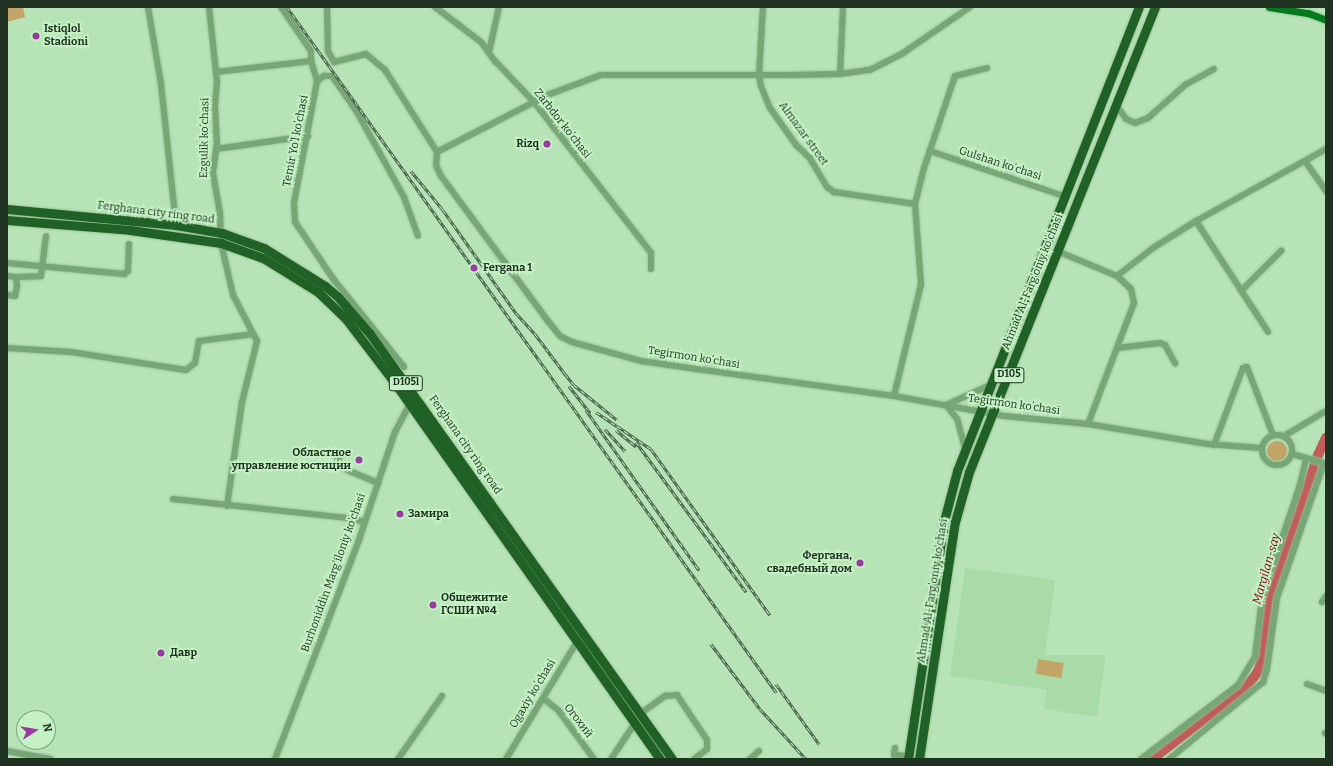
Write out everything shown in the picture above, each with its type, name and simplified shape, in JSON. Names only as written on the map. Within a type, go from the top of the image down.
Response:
[{"type":"highway","name":"Ahmad Al-Farg'oniy ko'chasi","points":[[908,758],[944,521],[965,448],[1139,7]]},
{"type":"highway","name":"Ahmad Al-Farg'oniy ko'chasi","points":[[919,759],[955,522],[968,472],[994,413],[1155,7]]},
{"type":"highway","name":"Ferghana city ring road","points":[[7,209],[220,243],[263,258],[318,292],[346,319],[413,400],[672,759]]},
{"type":"highway","name":"Ferghana city ring road","points":[[7,220],[176,225],[222,233],[242,239],[284,259],[338,297],[370,334],[413,400],[660,759]]},
{"type":"main road","points":[[1269,7],[1308,10],[1326,20]]},
{"type":"street","points":[[148,7],[161,84],[176,225]]},
{"type":"street","name":"Ezgulik koʻchasi","points":[[209,7],[216,72],[216,149],[213,172],[222,233],[220,243],[233,295],[257,341],[242,402],[227,506]]},
{"type":"street","points":[[281,7],[311,51],[311,61],[317,81],[324,76],[332,76],[357,112],[404,197],[418,236]]},
{"type":"street","name":"Tegirmon koʻchasi","points":[[327,7],[328,51],[334,62],[358,54],[366,54],[374,59],[403,94],[437,152],[436,165],[441,176],[560,336],[572,342],[642,361],[894,396],[1035,420],[1088,424],[1214,445],[1262,448]]},
{"type":"street","name":"Zarbdor koʻchasi","points":[[435,7],[482,42],[489,52],[534,102],[651,253],[650,269]]},
{"type":"street","points":[[489,52],[499,7]]},
{"type":"street","name":"Almazar street","points":[[763,7],[760,75],[770,108],[796,145],[809,157],[827,187],[834,192],[915,204]]},
{"type":"street","points":[[840,74],[843,7]]},
{"type":"street","points":[[437,152],[534,102],[601,75],[840,74],[880,65],[929,37],[970,7]]},
{"type":"street","points":[[216,72],[311,61]]},
{"type":"street","points":[[894,396],[921,284],[915,204],[930,151],[955,76],[987,68]]},
{"type":"street","points":[[1116,105],[1126,119],[1135,123],[1148,118],[1185,85],[1214,69]]},
{"type":"street","name":"Temir Yoʻl koʻchasi","points":[[317,81],[308,136],[294,203],[295,222],[334,280],[404,367]]},
{"type":"street","points":[[216,149],[308,136]]},
{"type":"street","points":[[1118,276],[1153,248],[1196,221],[1326,149]]},
{"type":"street","name":"Gulshan koʻchasi","points":[[930,151],[1064,196]]},
{"type":"street","points":[[1305,161],[1326,191]]},
{"type":"street","points":[[1196,221],[1268,332]]},
{"type":"street","points":[[7,276],[36,278],[41,276],[46,236]]},
{"type":"street","points":[[7,263],[124,274],[128,271],[130,244]]},
{"type":"street","points":[[1057,251],[1118,276],[1127,283],[1135,297],[1088,424]]},
{"type":"street","points":[[1241,291],[1281,251]]},
{"type":"street","points":[[7,295],[15,296],[16,277]]},
{"type":"street","points":[[7,348],[71,352],[186,370],[195,364],[199,341],[254,334]]},
{"type":"street","points":[[1117,348],[1160,342],[1164,344],[1175,363]]},
{"type":"street","points":[[1214,445],[1243,368],[1247,367],[1272,435]]},
{"type":"street","points":[[965,448],[957,419],[946,406],[990,385]]},
{"type":"street","name":"Burhoniddin Marg'iloniy ko'chasi","points":[[275,759],[365,522],[395,432],[413,400]]},
{"type":"street","points":[[1284,436],[1291,443],[1292,454],[1286,462],[1276,465],[1264,458],[1262,448],[1265,440],[1272,435],[1284,436],[1326,411]]},
{"type":"street","points":[[1169,759],[1263,682],[1267,669],[1276,598],[1325,463],[1292,454]]},
{"type":"street","points":[[340,456],[335,465],[378,483]]},
{"type":"street","points":[[1141,759],[1238,685],[1255,657],[1262,598],[1306,459]]},
{"type":"street","points":[[173,499],[349,518],[365,522]]},
{"type":"street","points":[[1322,602],[1326,596]]},
{"type":"street","name":"Ogaxiy koʻchasi","points":[[506,759],[578,640]]},
{"type":"street","points":[[1307,684],[1326,691]]},
{"type":"street","points":[[640,714],[665,696],[677,695],[707,740],[707,748],[694,759]]},
{"type":"street","points":[[398,759],[442,696]]},
{"type":"street","name":"Огохий","points":[[543,698],[558,710],[594,759]]},
{"type":"street","points":[[611,759],[635,723]]},
{"type":"street","points":[[895,748],[894,757],[908,758]]},
{"type":"street","points":[[7,751],[50,759]]},
{"type":"street","points":[[750,759],[759,752]]},
{"type":"shaded area","points":[[7,7],[23,7],[25,17],[7,22]]},
{"type":"shaded area","points":[[1277,441],[1284,444],[1287,451],[1284,458],[1277,461],[1270,458],[1267,451],[1270,444]]},
{"type":"shaded area","points":[[965,568],[1055,580],[1045,655],[1106,655],[1097,717],[1044,709],[1047,690],[950,676]]},
{"type":"shaded area","points":[[1038,659],[1064,663],[1061,678],[1036,674]]},
{"type":"waterway","name":"Margilan-say","points":[[1152,759],[1245,688],[1258,672],[1263,656],[1268,603],[1273,585],[1318,455],[1326,438]]},
{"type":"railway","points":[[287,7],[776,692]]},
{"type":"railway","points":[[411,171],[443,210],[516,313],[535,334],[574,385],[617,420]]},
{"type":"railway","points":[[569,386],[590,413]]},
{"type":"railway","points":[[586,410],[699,570]]},
{"type":"railway","points":[[596,412],[617,426]]},
{"type":"railway","points":[[617,426],[651,449],[770,615]]},
{"type":"railway","points":[[605,429],[625,451]]},
{"type":"railway","points":[[616,430],[636,447]]},
{"type":"railway","points":[[636,442],[746,592]]},
{"type":"railway","points":[[711,644],[760,709],[806,759]]},
{"type":"railway","points":[[776,684],[819,744]]},
{"type":"place","name":"Istiqlol Stadioni","points":[[36,36]]},
{"type":"place","name":"Rizq","points":[[547,144]]},
{"type":"place","name":"Fergana 1","points":[[474,268]]},
{"type":"place","name":"Областное управление юстиции","points":[[359,460]]},
{"type":"place","name":"Замира","points":[[400,514]]},
{"type":"place","name":"Фергана, свадебный дом","points":[[860,563]]},
{"type":"place","name":"Общежитие ГСШИ №4","points":[[433,605]]},
{"type":"place","name":"Давр","points":[[161,653]]}]
